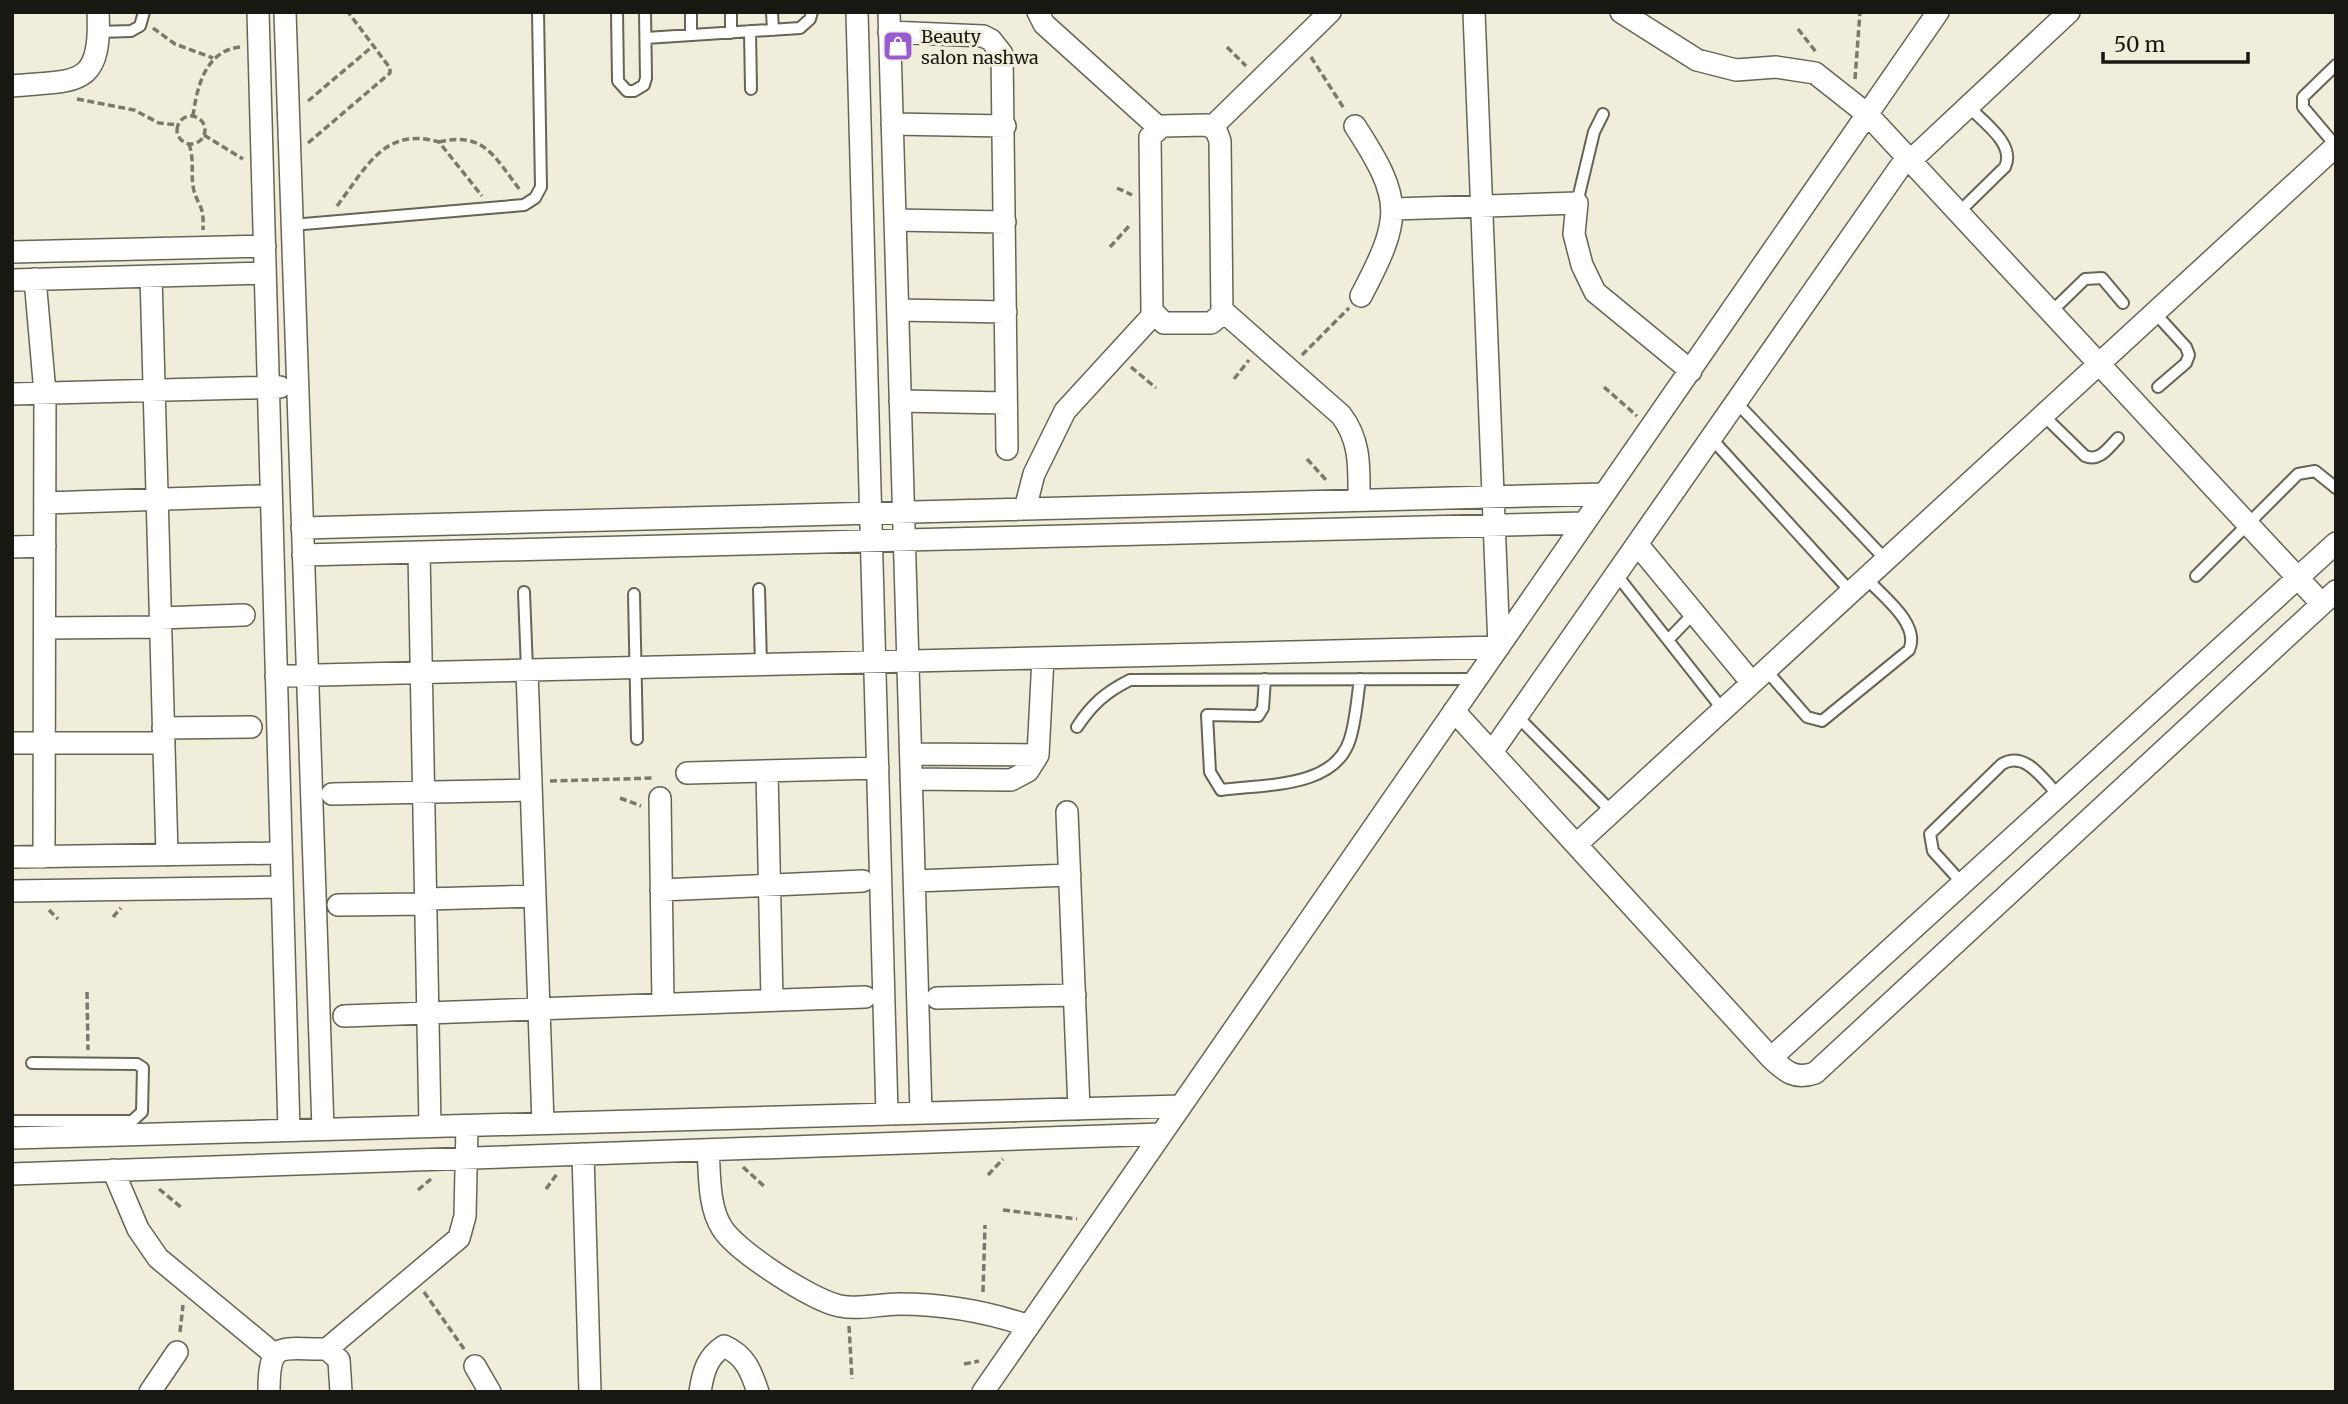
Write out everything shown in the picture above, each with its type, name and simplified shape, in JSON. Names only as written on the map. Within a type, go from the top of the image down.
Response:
[{"type":"street","points":[[258,12],[289,1130]]},
{"type":"street","points":[[285,12],[323,1129]]},
{"type":"street","points":[[857,12],[887,1114]]},
{"type":"street","points":[[1038,12],[1044,23],[1158,127],[1212,127],[1330,12]]},
{"type":"street","points":[[1474,12],[1499,647]]},
{"type":"street","points":[[1454,711],[1578,843],[1771,1058],[1790,1075],[1803,1077],[1815,1073],[2329,597],[2298,579],[1860,108],[1815,74],[1776,67],[1736,69],[1697,60],[1621,12]]},
{"type":"street","points":[[983,1392],[1691,371],[1860,108],[1938,12]]},
{"type":"street","points":[[1492,752],[1908,159],[2069,12]]},
{"type":"street","points":[[12,86],[75,80],[92,66],[100,46],[99,22]]},
{"type":"street","points":[[921,1113],[889,22],[983,36],[998,46],[1004,63],[1007,449]]},
{"type":"street","points":[[892,124],[1005,126]]},
{"type":"street","points":[[1355,126],[1388,180],[1393,209],[1390,238],[1361,296]]},
{"type":"street","points":[[1025,509],[1038,463],[1065,411],[1153,315],[1149,141],[1158,127]]},
{"type":"street","points":[[1153,315],[1164,323],[1211,323],[1220,317],[1223,311],[1220,141],[1212,127]]},
{"type":"street","points":[[1578,843],[2336,146]]},
{"type":"street","points":[[862,174],[894,172]]},
{"type":"street","points":[[1393,209],[1577,203],[1574,234],[1582,265],[1595,292],[1691,371]]},
{"type":"street","points":[[895,220],[1005,222]]},
{"type":"street","points":[[12,253],[265,246]]},
{"type":"street","points":[[12,279],[265,272]]},
{"type":"street","points":[[150,276],[167,855]]},
{"type":"street","points":[[35,279],[45,393],[44,857]]},
{"type":"street","points":[[898,310],[1006,312]]},
{"type":"street","points":[[1223,311],[1350,427],[1359,457],[1359,499]]},
{"type":"street","points":[[12,394],[297,387]]},
{"type":"street","points":[[900,401],[1006,403]]},
{"type":"street","points":[[302,528],[1604,494]]},
{"type":"street","points":[[45,503],[258,496]]},
{"type":"street","points":[[1225,503],[1227,530]]},
{"type":"street","points":[[303,555],[1494,523],[1584,523]]},
{"type":"street","points":[[1771,1058],[2336,543]]},
{"type":"street","points":[[1637,544],[1693,614],[1759,677]]},
{"type":"street","points":[[12,547],[45,546]]},
{"type":"street","points":[[419,552],[430,1126]]},
{"type":"street","points":[[45,628],[161,623],[244,615]]},
{"type":"street","points":[[276,676],[1499,647]]},
{"type":"street","points":[[911,779],[1011,780],[1028,771],[1038,755],[1043,658]]},
{"type":"street","points":[[527,670],[543,1124]]},
{"type":"street","points":[[12,743],[164,736],[251,727]]},
{"type":"street","points":[[911,754],[1038,755]]},
{"type":"street","points":[[687,773],[878,768]]},
{"type":"street","points":[[767,771],[772,1000]]},
{"type":"street","points":[[332,794],[531,786]]},
{"type":"street","points":[[658,788],[663,1004]]},
{"type":"street","points":[[1068,812],[1079,1109]]},
{"type":"street","points":[[12,857],[281,853]]},
{"type":"street","points":[[915,881],[1070,875]]},
{"type":"street","points":[[662,890],[863,881]]},
{"type":"street","points":[[12,891],[282,887]]},
{"type":"street","points":[[338,905],[535,896]]},
{"type":"street","points":[[937,998],[1074,995]]},
{"type":"street","points":[[344,1016],[865,997]]},
{"type":"street","points":[[286,1029],[319,1029]]},
{"type":"street","points":[[12,1138],[1181,1106]]},
{"type":"street","points":[[806,1147],[807,1116]]},
{"type":"street","points":[[269,1392],[269,1362],[274,1354],[282,1350],[327,1349],[459,1238],[464,1227],[467,1126]]},
{"type":"street","points":[[12,1174],[1161,1135]]},
{"type":"street","points":[[708,1150],[714,1209],[721,1227],[733,1242],[815,1298],[847,1307],[940,1304],[982,1310],[1029,1326]]},
{"type":"street","points":[[583,1154],[590,1392]]},
{"type":"street","points":[[113,1170],[146,1245],[274,1354]]},
{"type":"street","points":[[700,1392],[703,1375],[712,1354],[724,1346],[738,1352],[751,1370],[758,1392]]},
{"type":"street","points":[[327,1349],[339,1360],[341,1392]]},
{"type":"street","points":[[150,1392],[177,1352]]},
{"type":"street","points":[[475,1366],[490,1392]]},
{"type":"lane","points":[[292,225],[530,203],[541,187],[538,12]]},
{"type":"lane","points":[[617,12],[618,81],[627,91],[634,92],[644,85],[645,12]]},
{"type":"lane","points":[[691,12],[691,35]]},
{"type":"lane","points":[[731,12],[731,33]]},
{"type":"lane","points":[[772,12],[773,30]]},
{"type":"lane","points":[[646,38],[800,28],[810,19],[812,12]]},
{"type":"lane","points":[[99,22],[131,31],[143,17]]},
{"type":"lane","points":[[750,31],[751,89]]},
{"type":"lane","points":[[2336,65],[2303,97],[2303,107],[2336,146]]},
{"type":"lane","points":[[1958,213],[2005,167],[2009,158],[2008,149],[1968,106]]},
{"type":"lane","points":[[1577,203],[1594,132],[1603,114]]},
{"type":"lane","points":[[2051,312],[2085,279],[2092,277],[2102,278],[2123,303]]},
{"type":"lane","points":[[2155,313],[2186,347],[2189,355],[2186,363],[2158,387]]},
{"type":"lane","points":[[1737,402],[1886,560]]},
{"type":"lane","points":[[2043,415],[2085,456],[2092,459],[2100,457],[2118,438]]},
{"type":"lane","points":[[1711,438],[1859,585],[1909,626],[1913,634],[1909,650],[1822,721],[1807,718],[1759,677]]},
{"type":"lane","points":[[2196,576],[2298,474],[2306,471],[2323,474],[2336,488]]},
{"type":"lane","points":[[1616,574],[1723,710]]},
{"type":"lane","points":[[759,589],[761,664]]},
{"type":"lane","points":[[524,592],[527,670]]},
{"type":"lane","points":[[634,594],[637,738]]},
{"type":"lane","points":[[1668,640],[1693,614]]},
{"type":"lane","points":[[1265,679],[1263,708],[1258,716],[1207,715],[1210,772],[1214,784],[1221,790],[1315,777],[1330,768],[1342,755],[1350,740],[1360,679]]},
{"type":"lane","points":[[1077,727],[1090,707],[1109,691],[1130,680],[1476,679]]},
{"type":"lane","points":[[1517,716],[1612,812]]},
{"type":"lane","points":[[1963,884],[1933,850],[1930,834],[2002,764],[2018,759],[2025,761],[2060,797]]},
{"type":"lane","points":[[12,1121],[132,1121],[139,1116],[143,1108],[143,1068],[130,1062],[32,1063]]},
{"type":"path","points":[[290,158],[389,75],[390,68],[348,12]]},
{"type":"path","points":[[1860,12],[1860,108]]},
{"type":"path","points":[[143,17],[175,44],[213,58]]},
{"type":"path","points":[[1300,41],[1355,126]]},
{"type":"path","points":[[288,118],[373,46]]},
{"type":"path","points":[[193,116],[204,72],[213,58],[232,48],[259,47]]},
{"type":"path","points":[[1227,47],[1260,80]]},
{"type":"path","points":[[57,82],[61,92],[74,99],[134,110],[159,123],[178,125],[187,117],[193,116],[203,123],[204,135],[201,140],[189,144]]},
{"type":"path","points":[[178,125],[179,138],[189,144],[194,159],[194,188],[204,208],[202,248]]},
{"type":"path","points":[[204,135],[218,141],[238,158],[262,161]]},
{"type":"path","points":[[325,222],[378,153],[391,143],[407,138],[423,137],[439,142],[455,138],[471,139],[486,146],[530,203]]},
{"type":"path","points":[[439,142],[492,208]]},
{"type":"path","points":[[1289,369],[1361,296]]},
{"type":"path","points":[[1117,355],[1156,388]]},
{"type":"path","points":[[1604,387],[1650,428]]},
{"type":"path","points":[[531,786],[658,788]]},
{"type":"path","points":[[87,992],[89,1063]]},
{"type":"path","points":[[1003,1210],[1100,1222]]},
{"type":"path","points":[[982,1310],[985,1225]]},
{"type":"path","points":[[414,1278],[475,1366]]},
{"type":"path","points":[[177,1352],[187,1282]]},
{"type":"path","points":[[847,1307],[852,1379]]},
{"type":"place","name":"Beauty salon nashwa","points":[[898,46]]}]
